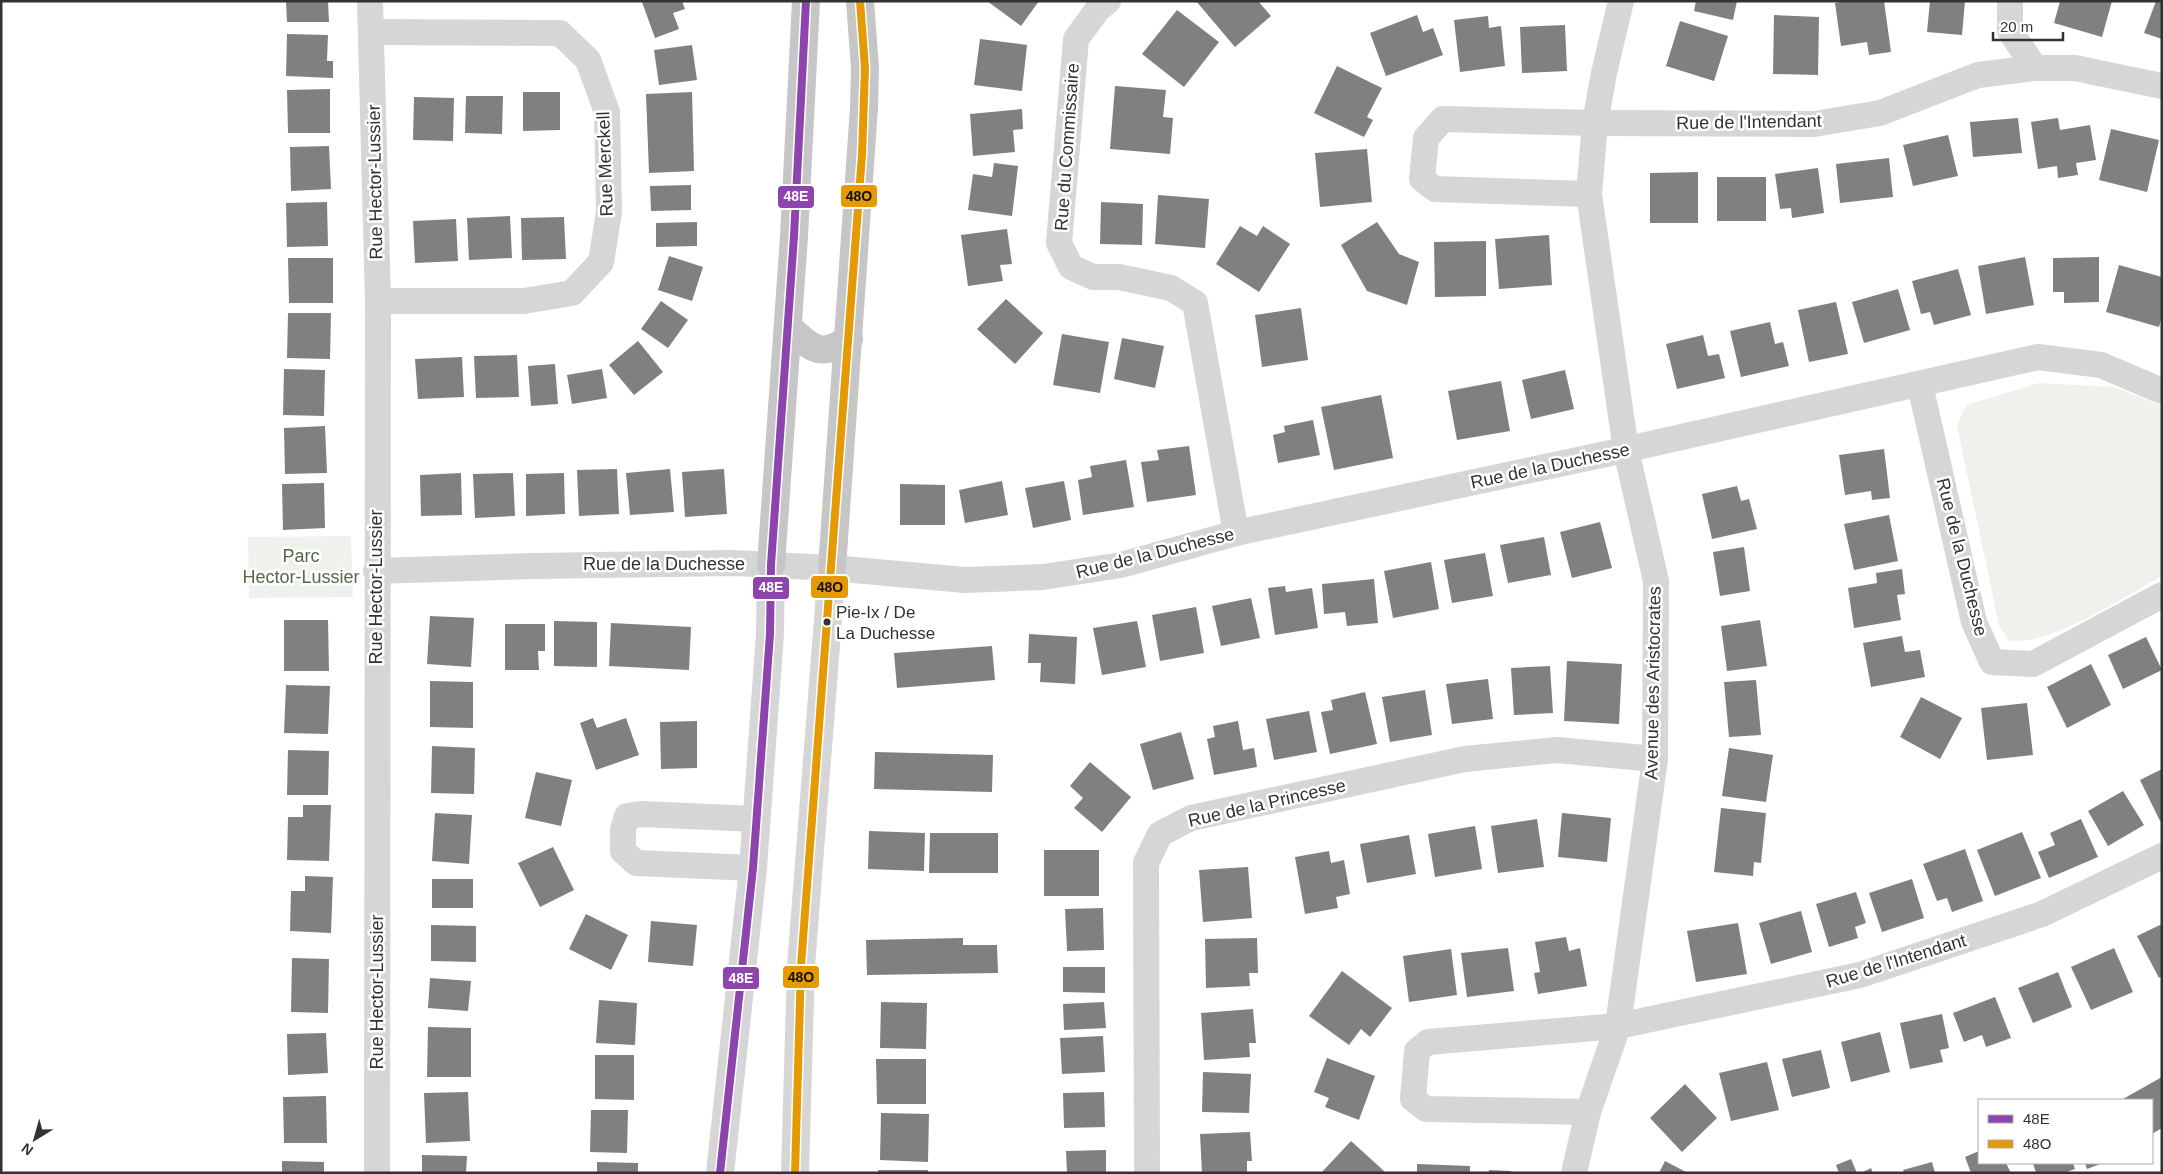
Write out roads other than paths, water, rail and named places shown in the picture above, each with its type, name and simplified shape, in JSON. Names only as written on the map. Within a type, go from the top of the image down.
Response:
[{"type":"highway","points":[[772,565],[788,327],[806,1]]},
{"type":"highway","points":[[860,1],[865,68]]},
{"type":"highway","points":[[832,568],[849,339],[865,68],[878,1]]},
{"type":"highway","points":[[788,327],[808,345],[818,350],[831,349],[849,339]]},
{"type":"street","name":"Rue Hector-Lussier","points":[[370,1],[378,301],[365,574],[377,1173]]},
{"type":"street","name":"Rue du Commissaire","points":[[1108,1],[1098,9],[1076,39],[1060,243],[1071,267],[1093,277],[1119,277],[1171,288],[1195,303],[1236,533]]},
{"type":"street","name":"Avenue des Aristocrates","points":[[1574,1173],[1588,1112],[1618,1026],[1654,760],[1656,581],[1626,450],[1589,194],[1595,123],[1604,73],[1621,1]]},
{"type":"street","points":[[2010,1],[2010,31],[2035,68]]},
{"type":"street","name":"Rue Merckell","points":[[371,32],[560,33],[588,60],[607,112],[609,212],[601,262],[572,293],[524,301],[378,301]]},
{"type":"street","name":"Rue de l'Intendant","points":[[1595,123],[1814,124],[1880,113],[1978,76],[2035,68],[2075,68],[2162,86]]},
{"type":"street","points":[[1589,194],[1435,189],[1422,179],[1426,138],[1443,119],[1595,123]]},
{"type":"street","name":"Rue de la Duchesse","points":[[365,574],[631,564],[772,565],[832,568],[965,580],[1043,577],[1121,565],[1236,533],[1626,450],[2038,357],[2101,366],[2162,391]]},
{"type":"street","name":"Rue de la Duchesse","points":[[1920,385],[1974,622],[1992,662],[2033,664],[2162,595]]},
{"type":"street","points":[[720,1173],[753,868],[770,634],[772,565]]},
{"type":"street","points":[[795,1173],[801,966],[832,568]]},
{"type":"street","name":"Rue de la Princesse","points":[[1148,1173],[1146,864],[1160,834],[1191,818],[1465,759],[1557,750],[1654,760]]},
{"type":"street","points":[[753,868],[636,863],[622,851],[627,816],[641,814],[756,819]]},
{"type":"street","name":"Rue de l'Intendant","points":[[1618,1026],[1860,975],[2042,914],[2162,856]]},
{"type":"street","points":[[1588,1112],[1426,1109],[1412,1099],[1417,1051],[1428,1042],[1618,1026]]},
{"type":"place","name":"Pie-Ix / De La Duchesse","points":[[827,622]]},
{"type":"park label","name":"Parc Hector-Lussier","points":[[301,566]]}]
